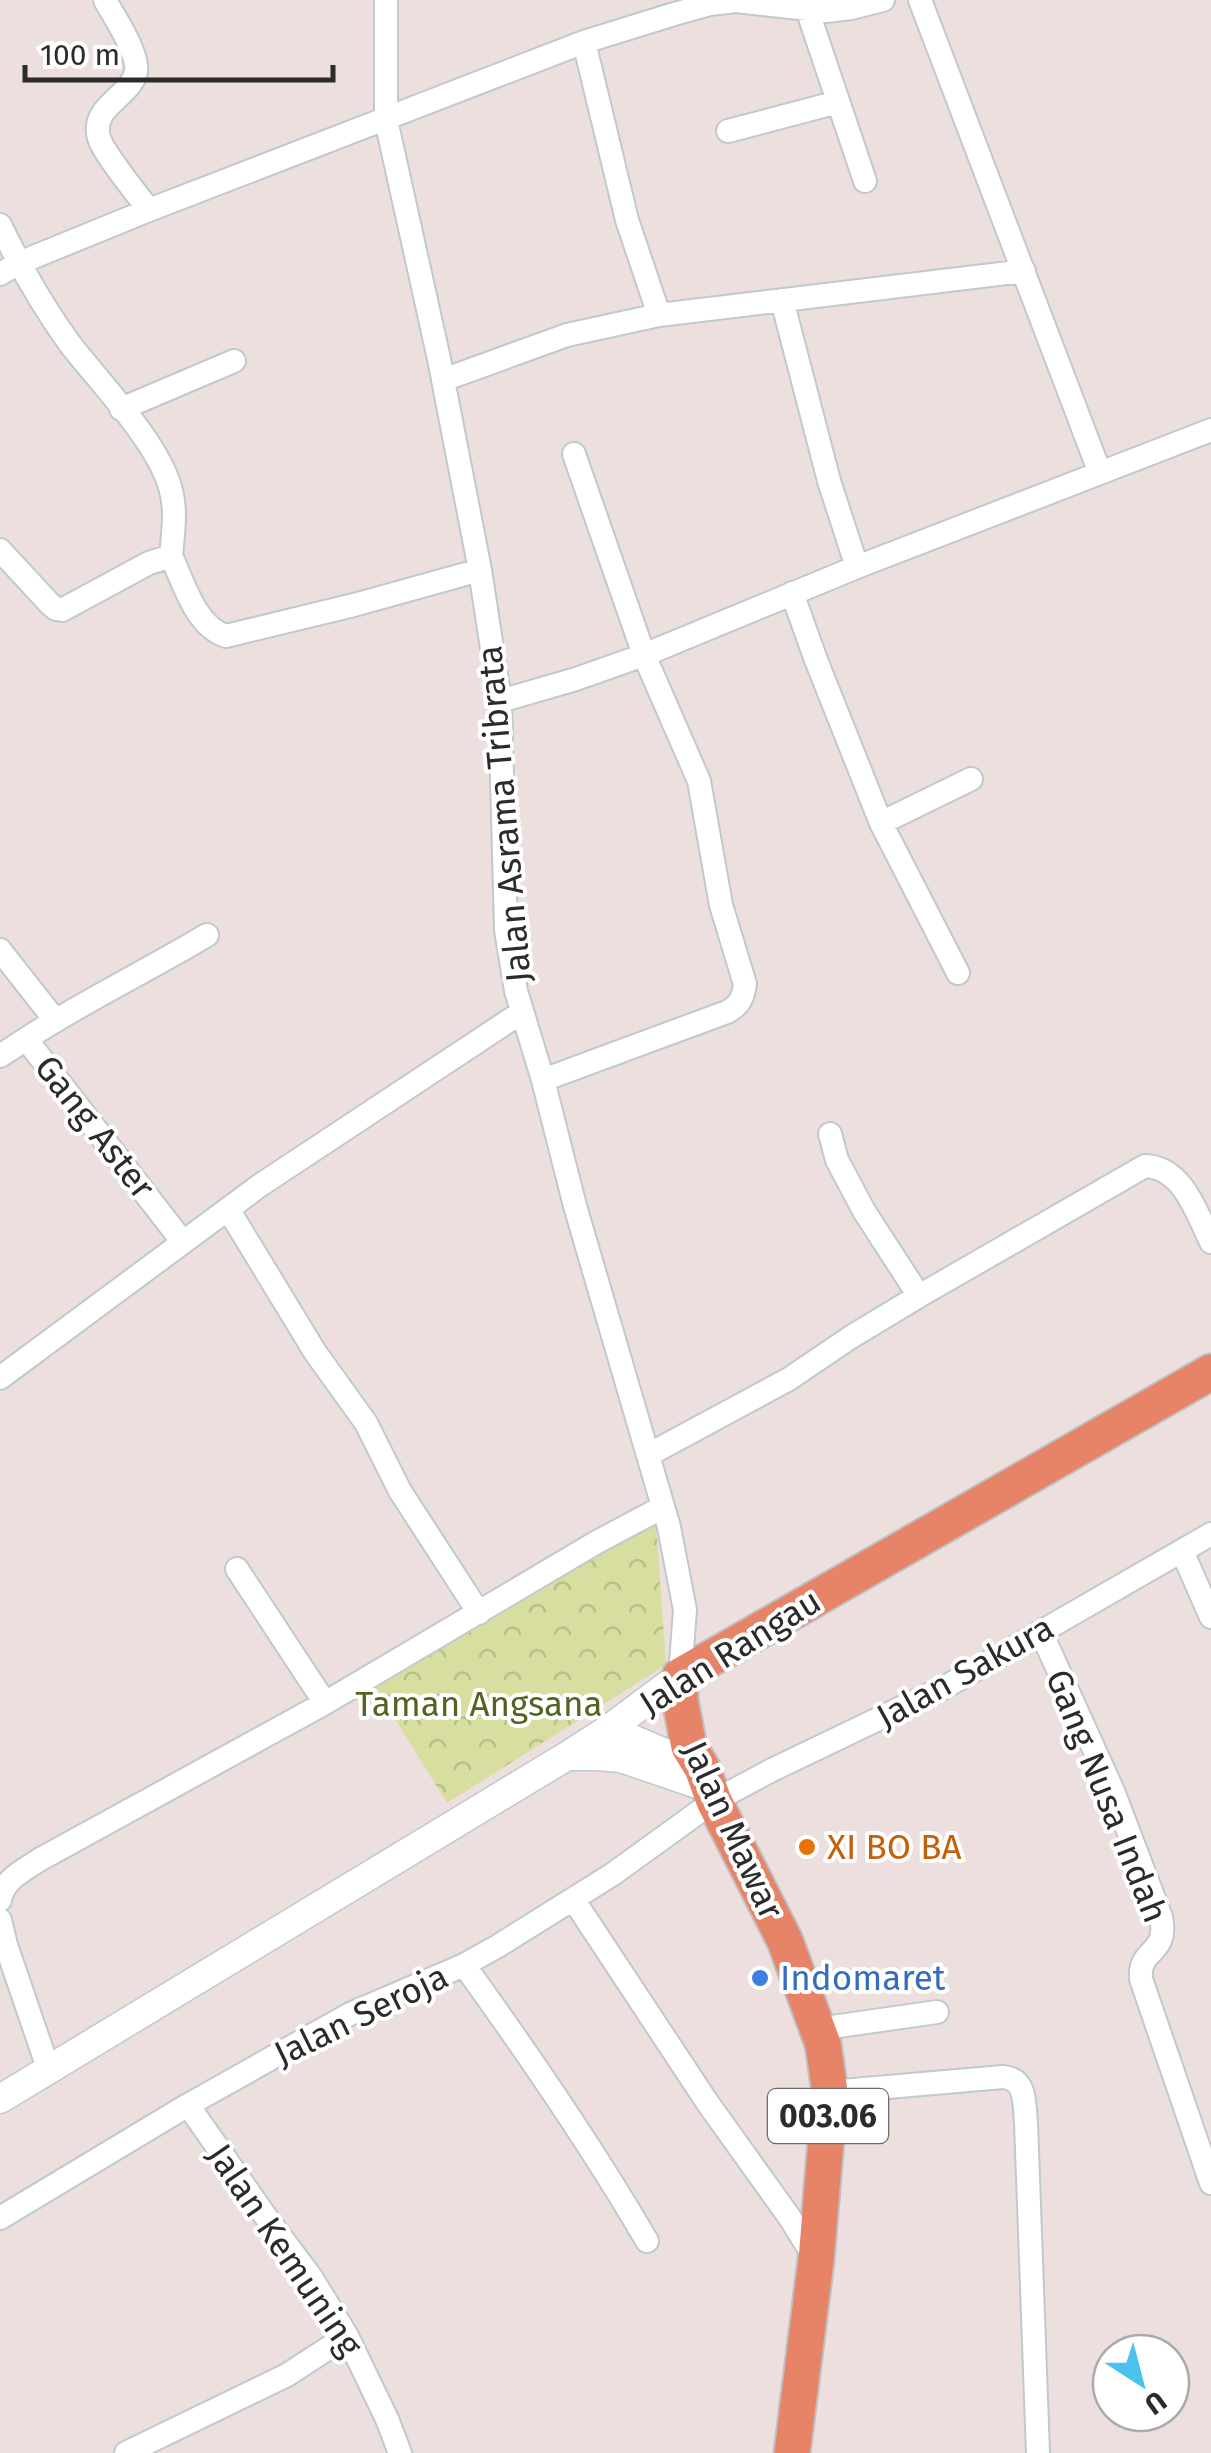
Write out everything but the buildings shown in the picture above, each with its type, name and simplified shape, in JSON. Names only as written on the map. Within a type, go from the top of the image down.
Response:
[{"type":"main road","name":"Jalan Rangau","points":[[706,1657],[1211,1372]]},
{"type":"main road","name":"Jalan Mawar","points":[[706,1657],[680,1700],[690,1747],[785,1941],[827,2060],[830,2092],[816,2260],[792,2453]]},
{"type":"street","points":[[106,0],[130,47],[136,70],[133,80],[104,111],[98,125],[99,138],[149,210]]},
{"type":"street","name":"Jalan Asrama Tribrata","points":[[386,0],[386,120],[443,380],[480,570],[500,701],[506,930],[516,991],[670,1527],[685,1610],[706,1657]]},
{"type":"street","points":[[9,268],[584,42],[710,4],[736,1],[826,11],[883,0]]},
{"type":"street","points":[[920,0],[1100,473]]},
{"type":"street","points":[[807,10],[865,181]]},
{"type":"street","points":[[584,42],[627,220],[659,315]]},
{"type":"street","points":[[728,130],[838,102]]},
{"type":"street","points":[[0,225],[9,268],[149,444],[170,486],[174,527],[171,556],[200,617],[214,632],[226,636],[480,570]]},
{"type":"street","points":[[443,380],[568,335],[659,315],[1024,271]]},
{"type":"street","points":[[782,300],[829,481],[857,567]]},
{"type":"street","points":[[122,409],[234,361]]},
{"type":"street","points":[[500,701],[644,655],[857,567],[1211,430]]},
{"type":"street","points":[[543,1080],[728,1012],[744,996],[721,905],[699,781],[644,655],[574,454]]},
{"type":"street","points":[[0,550],[50,604],[62,610],[149,563],[171,556]]},
{"type":"street","points":[[792,593],[881,823],[958,973]]},
{"type":"street","points":[[881,823],[971,778]]},
{"type":"street","points":[[26,1039],[207,935]]},
{"type":"street","points":[[0,950],[55,1020]]},
{"type":"street","points":[[0,1378],[259,1186],[522,1012]]},
{"type":"street","name":"Gang Aster","points":[[0,1056],[26,1039],[182,1241]]},
{"type":"street","points":[[830,1134],[837,1160],[864,1210],[919,1296]]},
{"type":"street","points":[[648,1455],[789,1379],[919,1296],[1145,1166],[1159,1166],[1186,1192],[1211,1242]]},
{"type":"street","points":[[228,1210],[315,1352],[366,1423],[400,1490],[479,1613]]},
{"type":"street","points":[[0,1900],[1,1892],[14,1877],[39,1860],[326,1703],[597,1542],[664,1507]]},
{"type":"street","name":"Jalan Sakura","points":[[708,1786],[772,1770],[947,1686],[1211,1534]]},
{"type":"street","points":[[1182,1551],[1211,1617]]},
{"type":"street","points":[[237,1569],[326,1703]]},
{"type":"street","points":[[685,1610],[706,1657]]},
{"type":"street","name":"Gang Nusa Indah","points":[[1041,1632],[1113,1791],[1160,1917],[1162,1940],[1145,1957],[1140,1970],[1211,2183]]},
{"type":"street","name":"Jalan Rangau","points":[[0,2100],[567,1756],[706,1657]]},
{"type":"street","points":[[610,1729],[708,1786]]},
{"type":"street","points":[[567,1756],[621,1758],[708,1786]]},
{"type":"street","name":"Jalan Seroja","points":[[0,2218],[188,2104],[350,2014],[464,1965],[573,1899],[613,1874],[708,1786]]},
{"type":"street","points":[[573,1899],[816,2260]]},
{"type":"street","points":[[0,1920],[49,2071]]},
{"type":"street","points":[[464,1965],[544,2076],[647,2241]]},
{"type":"street","points":[[818,2029],[936,2012]]},
{"type":"street","points":[[830,2092],[1003,2077],[1018,2083],[1026,2123],[1038,2453]]},
{"type":"street","name":"Jalan Kemuning","points":[[188,2104],[311,2278],[347,2336],[400,2453]]},
{"type":"street","points":[[126,2453],[287,2375],[347,2336]]},
{"type":"green space","name":"Taman Angsana","points":[[656,1522],[666,1665],[447,1803],[376,1688]]},
{"type":"place","name":"XI BO BA","points":[[807,1847]]},
{"type":"place","name":"Indomaret","points":[[760,1978]]}]
